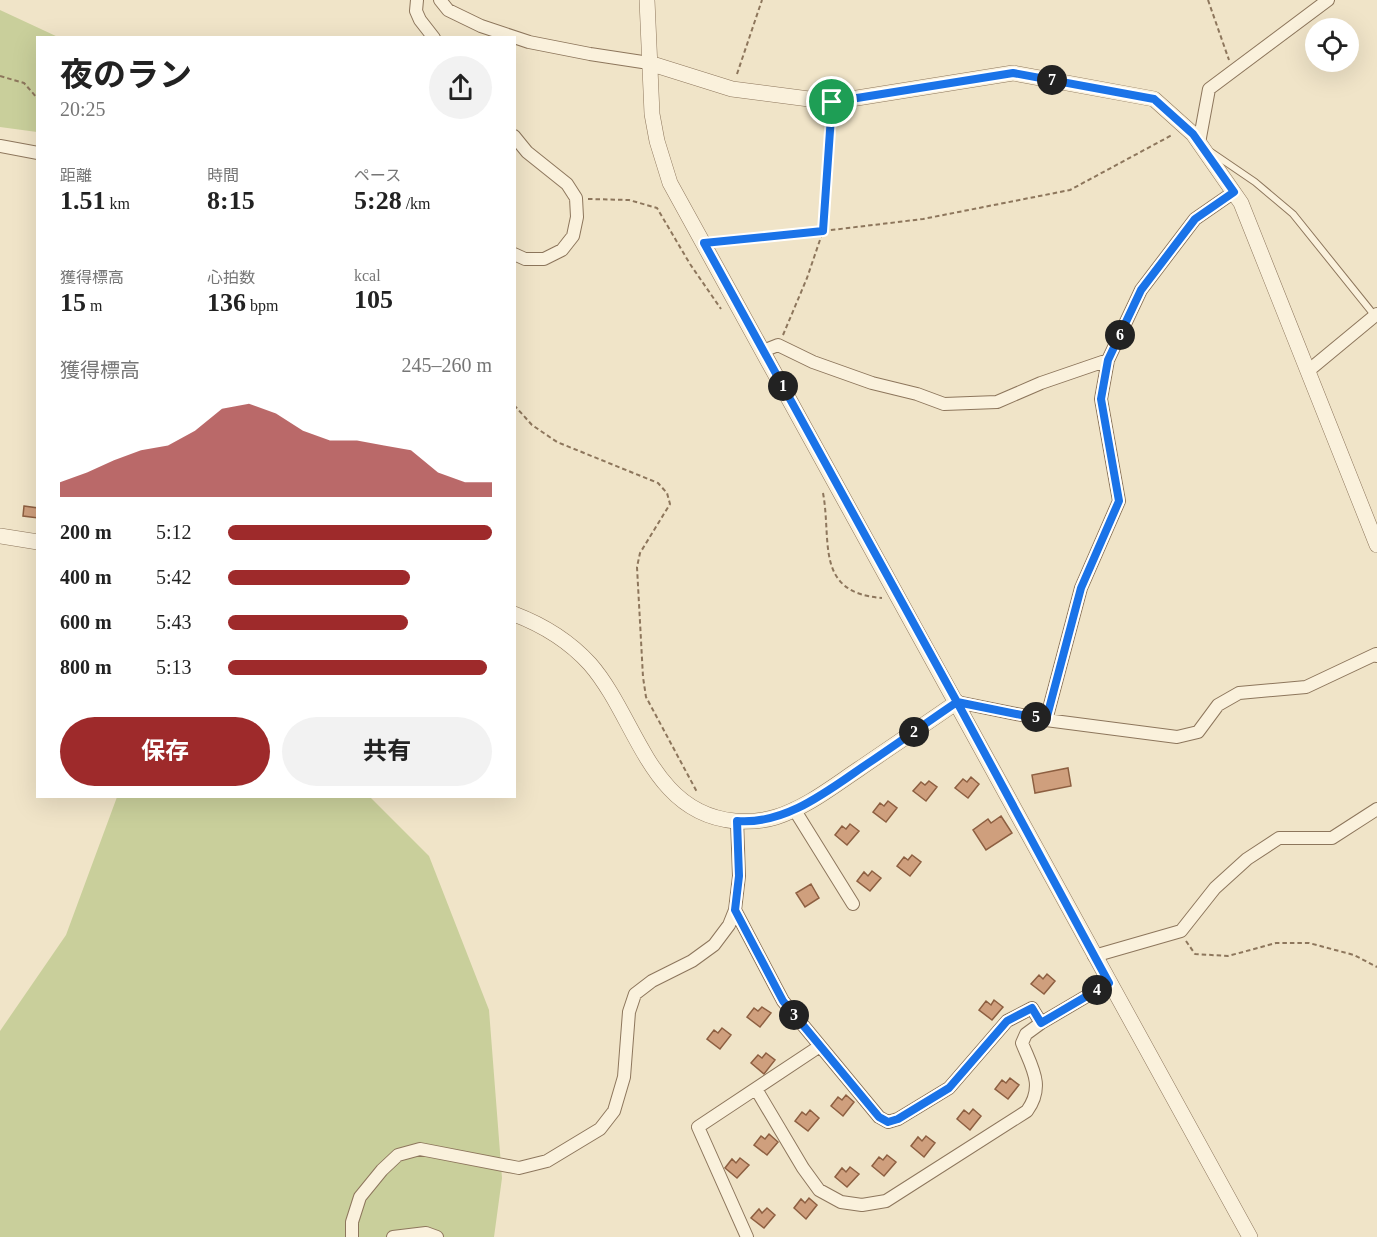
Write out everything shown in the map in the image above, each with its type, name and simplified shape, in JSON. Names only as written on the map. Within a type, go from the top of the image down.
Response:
[{"type":"street","points":[[417,0],[416,11],[432,36]]},
{"type":"street","points":[[440,0],[448,10],[481,26],[511,36]]},
{"type":"street","points":[[647,0],[652,114],[670,183],[704,243],[770,348],[900,599],[1250,1237]]},
{"type":"street","points":[[1199,143],[1209,89],[1328,0]]},
{"type":"street","points":[[516,38],[590,54],[649,63],[732,88],[832,102],[1013,73],[1154,99],[1186,127],[1241,203],[1377,545]]},
{"type":"street","points":[[516,138],[527,152],[567,184],[576,198],[577,217],[573,236],[562,250],[544,259],[525,259],[516,256]]},
{"type":"street","points":[[0,146],[36,153]]},
{"type":"street","points":[[1046,720],[1081,588],[1119,501],[1101,399],[1108,360],[1141,290],[1195,219],[1234,192]]},
{"type":"street","points":[[1308,371],[1376,315]]},
{"type":"street","points":[[770,348],[862,380],[917,394],[944,404],[997,402],[1041,383],[1108,360]]},
{"type":"street","points":[[0,536],[36,542]]},
{"type":"street","points":[[516,615],[550,631],[574,648],[591,666],[609,692],[649,762],[666,786],[684,802],[703,813],[723,820],[749,822],[775,818],[810,802],[957,702],[1046,720],[1177,737],[1198,732],[1218,705],[1239,693],[1306,687],[1376,654],[1377,656]]},
{"type":"street","points":[[794,809],[853,904]]},
{"type":"street","points":[[1094,956],[1181,932],[1215,888],[1247,859],[1279,838],[1332,838],[1377,809]]},
{"type":"street","points":[[352,1237],[352,1222],[360,1197],[382,1170],[398,1155],[420,1149],[519,1168],[547,1161],[600,1129],[614,1112],[624,1077],[629,1012],[635,994],[652,981],[692,961],[714,945],[729,925],[735,910],[739,876],[737,821]]},
{"type":"street","points":[[735,910],[783,1001],[879,1117],[888,1122],[898,1119],[949,1088],[1007,1021],[1032,1008],[1041,1023]]},
{"type":"street","points":[[756,1089],[803,1168],[819,1190],[841,1202],[862,1205],[886,1201],[1027,1111],[1034,1101],[1037,1090],[1036,1080],[1022,1043],[1026,1034],[1109,983]]},
{"type":"street","points":[[747,1237],[698,1127],[820,1046]]},
{"type":"street","points":[[393,1237],[426,1233],[437,1237]]},
{"type":"lane","points":[[1199,143],[1255,182],[1293,214],[1376,315]]},
{"type":"path","points":[[732,88],[752,35],[762,0]]},
{"type":"path","points":[[1208,0],[1233,71]]},
{"type":"path","points":[[0,76],[24,83],[36,97]]},
{"type":"path","points":[[770,348],[807,278],[823,231],[832,102]]},
{"type":"path","points":[[704,243],[923,219],[1070,190],[1186,127]]},
{"type":"path","points":[[576,198],[629,200],[657,208],[690,264],[721,308]]},
{"type":"path","points":[[516,407],[532,425],[557,442],[658,483],[667,493],[670,504],[640,553],[637,567],[643,677],[646,697],[700,798],[703,813]]},
{"type":"path","points":[[822,487],[830,561],[835,576],[846,588],[868,597],[900,599]]},
{"type":"path","points":[[1181,932],[1195,954],[1228,956],[1276,943],[1310,943],[1354,955],[1377,967]]},
{"type":"green space","points":[[0,10],[56,36],[36,36],[36,132],[0,127]]},
{"type":"green space","points":[[117,798],[371,798],[429,856],[489,1010],[502,1178],[494,1237],[0,1237],[0,1031],[66,935]]},
{"type":"building","points":[[24,506],[36,508],[36,518],[23,516]]},
{"type":"building","points":[[1068,768],[1071,786],[1035,793],[1032,775]]},
{"type":"building","points":[[971,777],[979,784],[968,798],[955,788],[963,779],[967,782]]},
{"type":"building","points":[[929,781],[937,787],[926,801],[913,791],[921,782],[925,785]]},
{"type":"building","points":[[888,801],[897,808],[886,822],[873,812],[880,803],[884,806]]},
{"type":"building","points":[[1001,816],[1012,833],[986,850],[973,830],[988,819],[991,823]]},
{"type":"building","points":[[850,824],[859,831],[847,845],[835,835],[842,826],[846,829]]},
{"type":"building","points":[[912,855],[921,862],[910,876],[897,866],[904,857],[908,860]]},
{"type":"building","points":[[872,871],[881,878],[870,891],[857,881],[864,872],[868,876]]},
{"type":"building","points":[[811,884],[819,898],[805,907],[796,893]]},
{"type":"building","points":[[1047,974],[1055,981],[1044,994],[1031,984],[1039,975],[1043,979]]},
{"type":"building","points":[[994,1000],[1003,1007],[992,1020],[979,1010],[986,1001],[991,1005]]},
{"type":"building","points":[[762,1007],[771,1013],[760,1027],[747,1017],[754,1008],[758,1011]]},
{"type":"building","points":[[722,1028],[731,1035],[720,1049],[707,1039],[714,1030],[718,1033]]},
{"type":"building","points":[[766,1053],[775,1060],[764,1074],[751,1063],[758,1055],[762,1058]]},
{"type":"building","points":[[1010,1078],[1019,1085],[1008,1099],[995,1089],[1002,1080],[1006,1083]]},
{"type":"building","points":[[846,1095],[854,1102],[843,1116],[831,1106],[838,1097],[842,1100]]},
{"type":"building","points":[[973,1109],[981,1116],[970,1130],[957,1119],[964,1110],[969,1114]]},
{"type":"building","points":[[810,1110],[819,1118],[808,1131],[795,1121],[802,1112],[806,1115]]},
{"type":"building","points":[[769,1134],[778,1142],[767,1155],[754,1145],[761,1136],[765,1139]]},
{"type":"building","points":[[926,1136],[935,1143],[924,1157],[911,1146],[918,1137],[922,1141]]},
{"type":"building","points":[[887,1155],[896,1162],[884,1176],[872,1166],[879,1157],[883,1160]]},
{"type":"building","points":[[740,1158],[749,1165],[737,1178],[725,1168],[732,1159],[736,1163]]},
{"type":"building","points":[[850,1167],[859,1174],[847,1187],[835,1177],[842,1168],[846,1172]]},
{"type":"building","points":[[809,1198],[817,1205],[806,1219],[794,1208],[801,1199],[805,1203]]},
{"type":"building","points":[[767,1208],[775,1215],[764,1228],[751,1218],[759,1209],[762,1213]]},
{"type":"route","points":[[832,102],[823,231],[704,243],[957,702],[810,802],[775,818],[749,822],[737,821],[739,876],[735,910],[783,1001],[879,1117],[888,1122],[898,1119],[949,1088],[1007,1021],[1032,1008],[1041,1023],[1109,983],[957,702],[1046,720],[1081,588],[1119,501],[1101,399],[1108,360],[1141,290],[1195,219],[1234,192],[1193,134],[1154,99],[1013,73],[832,102]]}]
